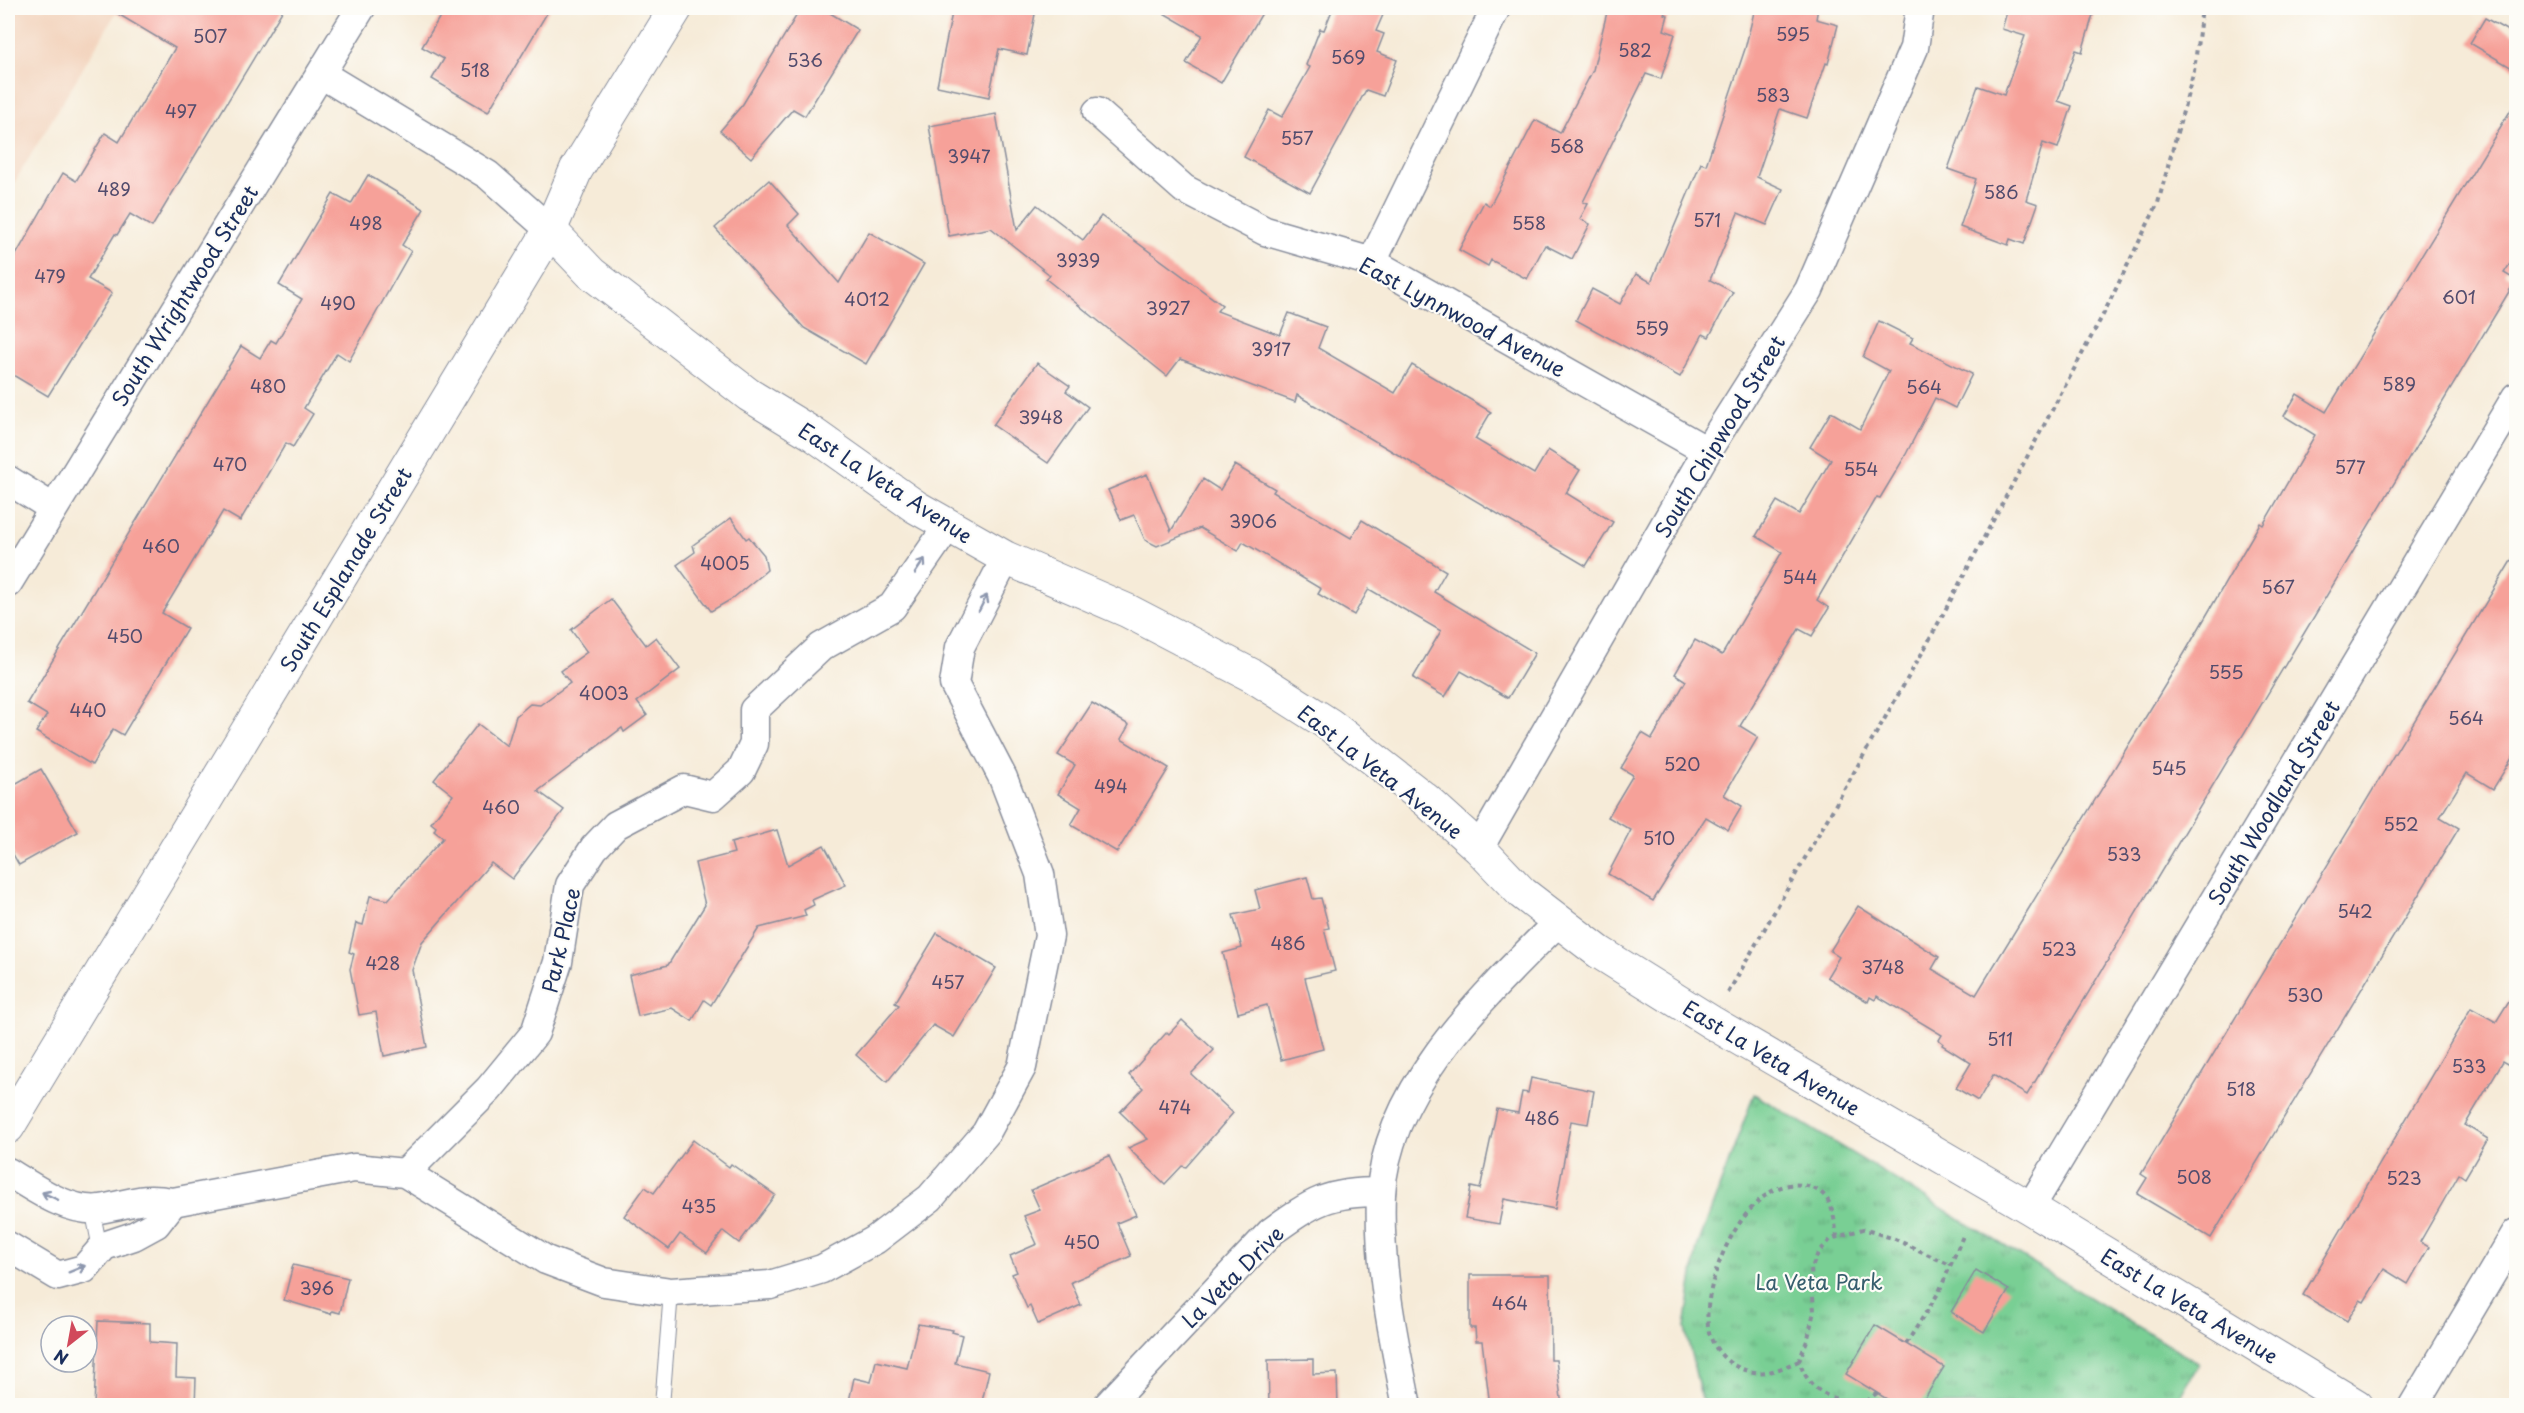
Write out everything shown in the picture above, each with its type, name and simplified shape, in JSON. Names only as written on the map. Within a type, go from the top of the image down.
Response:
[{"type":"street","name":"South Wrightwood Street","points":[[8,583],[361,8]]},
{"type":"street","name":"South Esplanade Street","points":[[8,1127],[550,231],[576,170],[676,8]]},
{"type":"street","points":[[1372,262],[1496,8]]},
{"type":"street","name":"South Chipwood Street","points":[[1479,849],[1707,451],[1809,290],[1914,48],[1920,8]]},
{"type":"street","name":"East La Veta Avenue","points":[[321,74],[488,175],[550,231],[591,273],[749,395],[813,434],[948,526],[1006,558],[1128,611],[1253,676],[1330,725],[1426,800],[1522,893],[1609,958],[1711,1022],[2030,1208],[2356,1406]]},
{"type":"street","name":"East Lynnwood Avenue","points":[[1098,112],[1184,189],[1265,231],[1372,262],[1707,451]]},
{"type":"street","name":"South Woodland Street","points":[[2030,1208],[2517,397]]},
{"type":"street","points":[[8,480],[53,508]]},
{"type":"street","name":"Park Place","points":[[405,1173],[489,1089],[535,1033],[558,962],[570,885],[594,848],[616,825],[684,789],[712,796],[741,771],[754,744],[754,710],[821,646],[892,607],[948,526]]},
{"type":"street","points":[[8,1172],[39,1191],[70,1205],[92,1208],[148,1198],[173,1202],[354,1168],[405,1173],[546,1260],[604,1282],[671,1292],[770,1285],[822,1269],[875,1240],[930,1198],[986,1133],[1022,1067],[1049,936],[1040,874],[1003,778],[954,684],[960,647],[1006,558]]},
{"type":"street","points":[[1407,1406],[1388,1305],[1382,1244],[1381,1192],[1391,1144],[1412,1095],[1452,1033],[1558,922]]},
{"type":"street","name":"La Veta Drive","points":[[1107,1406],[1271,1232],[1300,1211],[1322,1199],[1346,1192],[1381,1192]]},
{"type":"street","points":[[8,1246],[58,1276],[84,1269],[100,1250],[156,1224],[173,1202]]},
{"type":"street","points":[[2414,1406],[2517,1233]]},
{"type":"lane","points":[[92,1208],[100,1250]]},
{"type":"lane","points":[[662,1406],[671,1292]]},
{"type":"path","points":[[1711,1022],[1926,646],[2114,293],[2158,203],[2194,71],[2202,8]]},
{"type":"path","points":[[1837,1236],[1833,1209],[1823,1193],[1799,1184],[1780,1186],[1765,1193],[1745,1215],[1718,1268],[1708,1321],[1714,1343],[1724,1358],[1735,1366],[1759,1372],[1770,1372],[1799,1361],[1808,1338],[1814,1311],[1810,1270],[1818,1253],[1837,1236],[1863,1229],[1895,1239],[1950,1265]]},
{"type":"path","points":[[1906,1344],[1939,1292],[1963,1236]]},
{"type":"path","points":[[1799,1361],[1814,1388],[1833,1400],[1864,1403],[1877,1393]]},
{"type":"shaded area","points":[[8,8],[119,8],[8,193]]},
{"type":"green space","name":"La Veta Park","points":[[1754,1094],[2199,1364],[2174,1405],[1703,1405],[1685,1328],[1697,1248]]},
{"type":"building","points":[[108,8],[284,8],[152,227],[130,214],[117,235],[115,234],[88,279],[112,293],[48,396],[8,372],[8,269],[63,173],[76,181],[105,133],[119,142],[175,48]]},
{"type":"building","points":[[445,8],[550,8],[488,112],[432,79],[444,59],[422,47]]},
{"type":"building","points":[[801,8],[822,8],[858,30],[805,116],[793,109],[751,158],[720,131],[743,104]]},
{"type":"building","points":[[953,8],[1004,8],[1035,14],[1027,55],[999,49],[989,97],[937,86]]},
{"type":"building","points":[[1155,8],[1265,8],[1221,83],[1186,63],[1202,35]]},
{"type":"building","points":[[1333,8],[1386,8],[1376,31],[1384,34],[1377,52],[1397,60],[1383,96],[1366,90],[1310,193],[1244,157],[1269,110],[1282,117],[1310,67],[1306,65],[1320,29],[1324,30]]},
{"type":"building","points":[[1608,8],[1666,8],[1664,14],[1668,15],[1664,30],[1675,34],[1661,79],[1646,74],[1583,202],[1588,204],[1580,219],[1590,224],[1572,259],[1545,245],[1527,279],[1491,260],[1488,266],[1459,250],[1484,202],[1490,206],[1535,120],[1560,133],[1593,70]]},
{"type":"building","points":[[1755,8],[1818,8],[1816,19],[1838,25],[1828,64],[1826,63],[1807,118],[1780,109],[1757,177],[1783,189],[1767,225],[1738,213],[1710,280],[1733,292],[1709,337],[1703,334],[1680,377],[1576,320],[1592,289],[1620,304],[1636,274],[1651,282],[1701,163],[1706,165],[1745,49]]},
{"type":"building","points":[[2008,8],[2095,8],[2082,52],[2076,50],[2058,101],[2072,106],[2058,148],[2043,143],[2026,200],[2038,204],[2024,244],[2010,239],[2008,245],[1960,227],[1976,179],[1948,169],[1978,86],[2004,95],[2025,36],[2002,29]]},
{"type":"building","points":[[2485,18],[2517,36],[2517,71],[2470,43]]},
{"type":"building","points":[[2517,100],[2517,253],[2504,273],[2516,280],[2027,1095],[1993,1075],[1978,1101],[1956,1088],[1971,1063],[1942,1045],[1943,1043],[1939,1040],[1942,1035],[1877,996],[1875,1000],[1870,997],[1868,1002],[1827,977],[1839,957],[1830,951],[1858,906],[1939,957],[1932,969],[1976,995],[2184,654],[2260,523],[2263,525],[2315,435],[2284,416],[2297,394],[2326,412]]},
{"type":"building","points":[[996,114],[1017,230],[1037,205],[1083,240],[1101,216],[1222,305],[1217,311],[1280,335],[1289,313],[1326,327],[1318,348],[1395,393],[1412,365],[1446,385],[1491,412],[1475,439],[1534,474],[1548,450],[1580,470],[1566,493],[1613,522],[1586,566],[1297,395],[1295,402],[1180,359],[1167,376],[1046,279],[1050,275],[991,228],[949,236],[929,126]]},
{"type":"building","points":[[368,175],[424,209],[402,245],[411,251],[349,361],[337,353],[304,408],[313,414],[293,447],[286,443],[240,521],[223,511],[162,613],[187,628],[123,735],[113,729],[92,765],[36,732],[47,715],[27,703],[241,346],[260,358],[271,340],[276,343],[302,299],[279,285],[333,194],[351,204]]},
{"type":"building","points":[[769,180],[799,214],[788,225],[839,283],[869,232],[924,264],[866,364],[804,328],[715,228]]},
{"type":"building","points":[[1879,321],[1913,338],[1910,343],[1972,374],[1955,408],[1935,398],[1904,458],[1880,498],[1877,497],[1817,600],[1829,608],[1812,636],[1799,629],[1740,726],[1758,737],[1724,795],[1742,806],[1728,830],[1706,817],[1653,901],[1608,874],[1631,830],[1608,817],[1633,775],[1621,768],[1642,733],[1652,739],[1686,681],[1675,674],[1695,640],[1722,655],[1782,552],[1756,536],[1777,501],[1799,514],[1831,460],[1810,447],[1831,412],[1860,429],[1889,371],[1863,357]]},
{"type":"building","points":[[1037,363],[1070,386],[1066,391],[1088,407],[1048,463],[993,425]]},
{"type":"building","points":[[1235,465],[1275,489],[1273,492],[1351,538],[1362,520],[1446,571],[1434,592],[1535,653],[1508,698],[1461,671],[1445,697],[1413,678],[1441,631],[1369,589],[1354,615],[1318,594],[1321,589],[1243,542],[1238,551],[1200,528],[1157,546],[1145,540],[1134,515],[1121,520],[1108,490],[1147,474],[1171,531],[1203,479],[1220,490]]},
{"type":"building","points":[[731,518],[746,539],[749,537],[764,555],[767,570],[732,599],[711,611],[677,565],[695,552],[693,545]]},
{"type":"building","points":[[2517,551],[2517,750],[2493,789],[2467,773],[2440,817],[2459,828],[2211,1238],[2137,1194],[2147,1178],[2141,1174]]},
{"type":"building","points":[[611,599],[646,645],[656,637],[680,669],[637,702],[647,715],[624,732],[622,728],[538,791],[564,810],[512,879],[491,863],[422,942],[412,970],[427,1047],[384,1056],[376,1012],[359,1015],[350,969],[354,954],[349,952],[356,923],[363,925],[370,896],[388,900],[443,838],[434,831],[436,827],[431,823],[453,795],[434,780],[478,724],[507,746],[516,716],[530,704],[540,705],[570,683],[561,671],[587,652],[571,630]]},
{"type":"building","points":[[1092,703],[1129,725],[1121,739],[1169,768],[1117,852],[1071,825],[1081,808],[1058,794],[1075,765],[1058,755]]},
{"type":"building","points":[[41,769],[78,832],[19,865],[8,845],[8,788]]},
{"type":"building","points":[[777,830],[788,865],[824,845],[846,885],[812,900],[814,905],[804,910],[806,916],[759,928],[711,1005],[704,1000],[692,1021],[672,1008],[638,1016],[629,975],[668,965],[705,905],[695,863],[734,853],[731,843]]},
{"type":"building","points":[[1307,877],[1313,899],[1321,898],[1329,928],[1324,929],[1335,971],[1305,978],[1323,1049],[1281,1060],[1267,1005],[1238,1013],[1223,953],[1242,948],[1233,915],[1260,909],[1255,890]]},
{"type":"building","points":[[937,933],[996,968],[954,1037],[933,1025],[887,1082],[856,1055],[899,1005],[895,1003]]},
{"type":"building","points":[[2517,988],[2517,1069],[2503,1061],[2465,1125],[2488,1139],[2465,1178],[2459,1174],[2420,1242],[2429,1247],[2408,1284],[2384,1269],[2364,1302],[2360,1300],[2347,1321],[2303,1295],[2471,1008],[2496,1022]]},
{"type":"building","points":[[1182,1020],[1214,1050],[1191,1074],[1233,1113],[1186,1167],[1182,1166],[1165,1184],[1128,1148],[1148,1139],[1120,1112],[1143,1088],[1129,1075],[1167,1032],[1169,1034]]},
{"type":"building","points":[[1531,1078],[1594,1091],[1588,1124],[1571,1121],[1555,1209],[1504,1199],[1499,1224],[1465,1218],[1471,1187],[1480,1189],[1497,1109],[1518,1113],[1522,1092],[1528,1093]]},
{"type":"building","points":[[693,1140],[729,1167],[731,1164],[775,1195],[739,1243],[723,1231],[707,1253],[680,1234],[669,1249],[624,1216],[645,1187],[654,1193]]},
{"type":"building","points":[[1109,1156],[1136,1215],[1117,1223],[1131,1256],[1071,1282],[1081,1305],[1038,1324],[1030,1306],[1027,1308],[1012,1274],[1017,1272],[1010,1256],[1037,1244],[1024,1216],[1040,1210],[1031,1190]]},
{"type":"building","points":[[293,1265],[348,1278],[340,1313],[332,1311],[331,1314],[284,1300]]},
{"type":"building","points":[[1976,1270],[2009,1290],[1984,1332],[1951,1312]]},
{"type":"building","points":[[1470,1275],[1550,1275],[1551,1360],[1556,1360],[1562,1406],[1490,1406],[1482,1341],[1476,1341],[1475,1328],[1470,1328]]},
{"type":"building","points":[[99,1321],[150,1323],[150,1342],[177,1344],[176,1377],[196,1378],[195,1406],[94,1406],[96,1374],[99,1374]]},
{"type":"building","points":[[918,1324],[953,1330],[952,1332],[962,1335],[955,1363],[989,1371],[981,1406],[848,1406],[854,1378],[871,1382],[876,1361],[907,1368]]},
{"type":"building","points":[[1875,1325],[1944,1367],[1920,1406],[1898,1406],[1846,1374]]},
{"type":"building","points":[[1313,1359],[1313,1374],[1337,1373],[1338,1406],[1269,1406],[1268,1360]]}]
